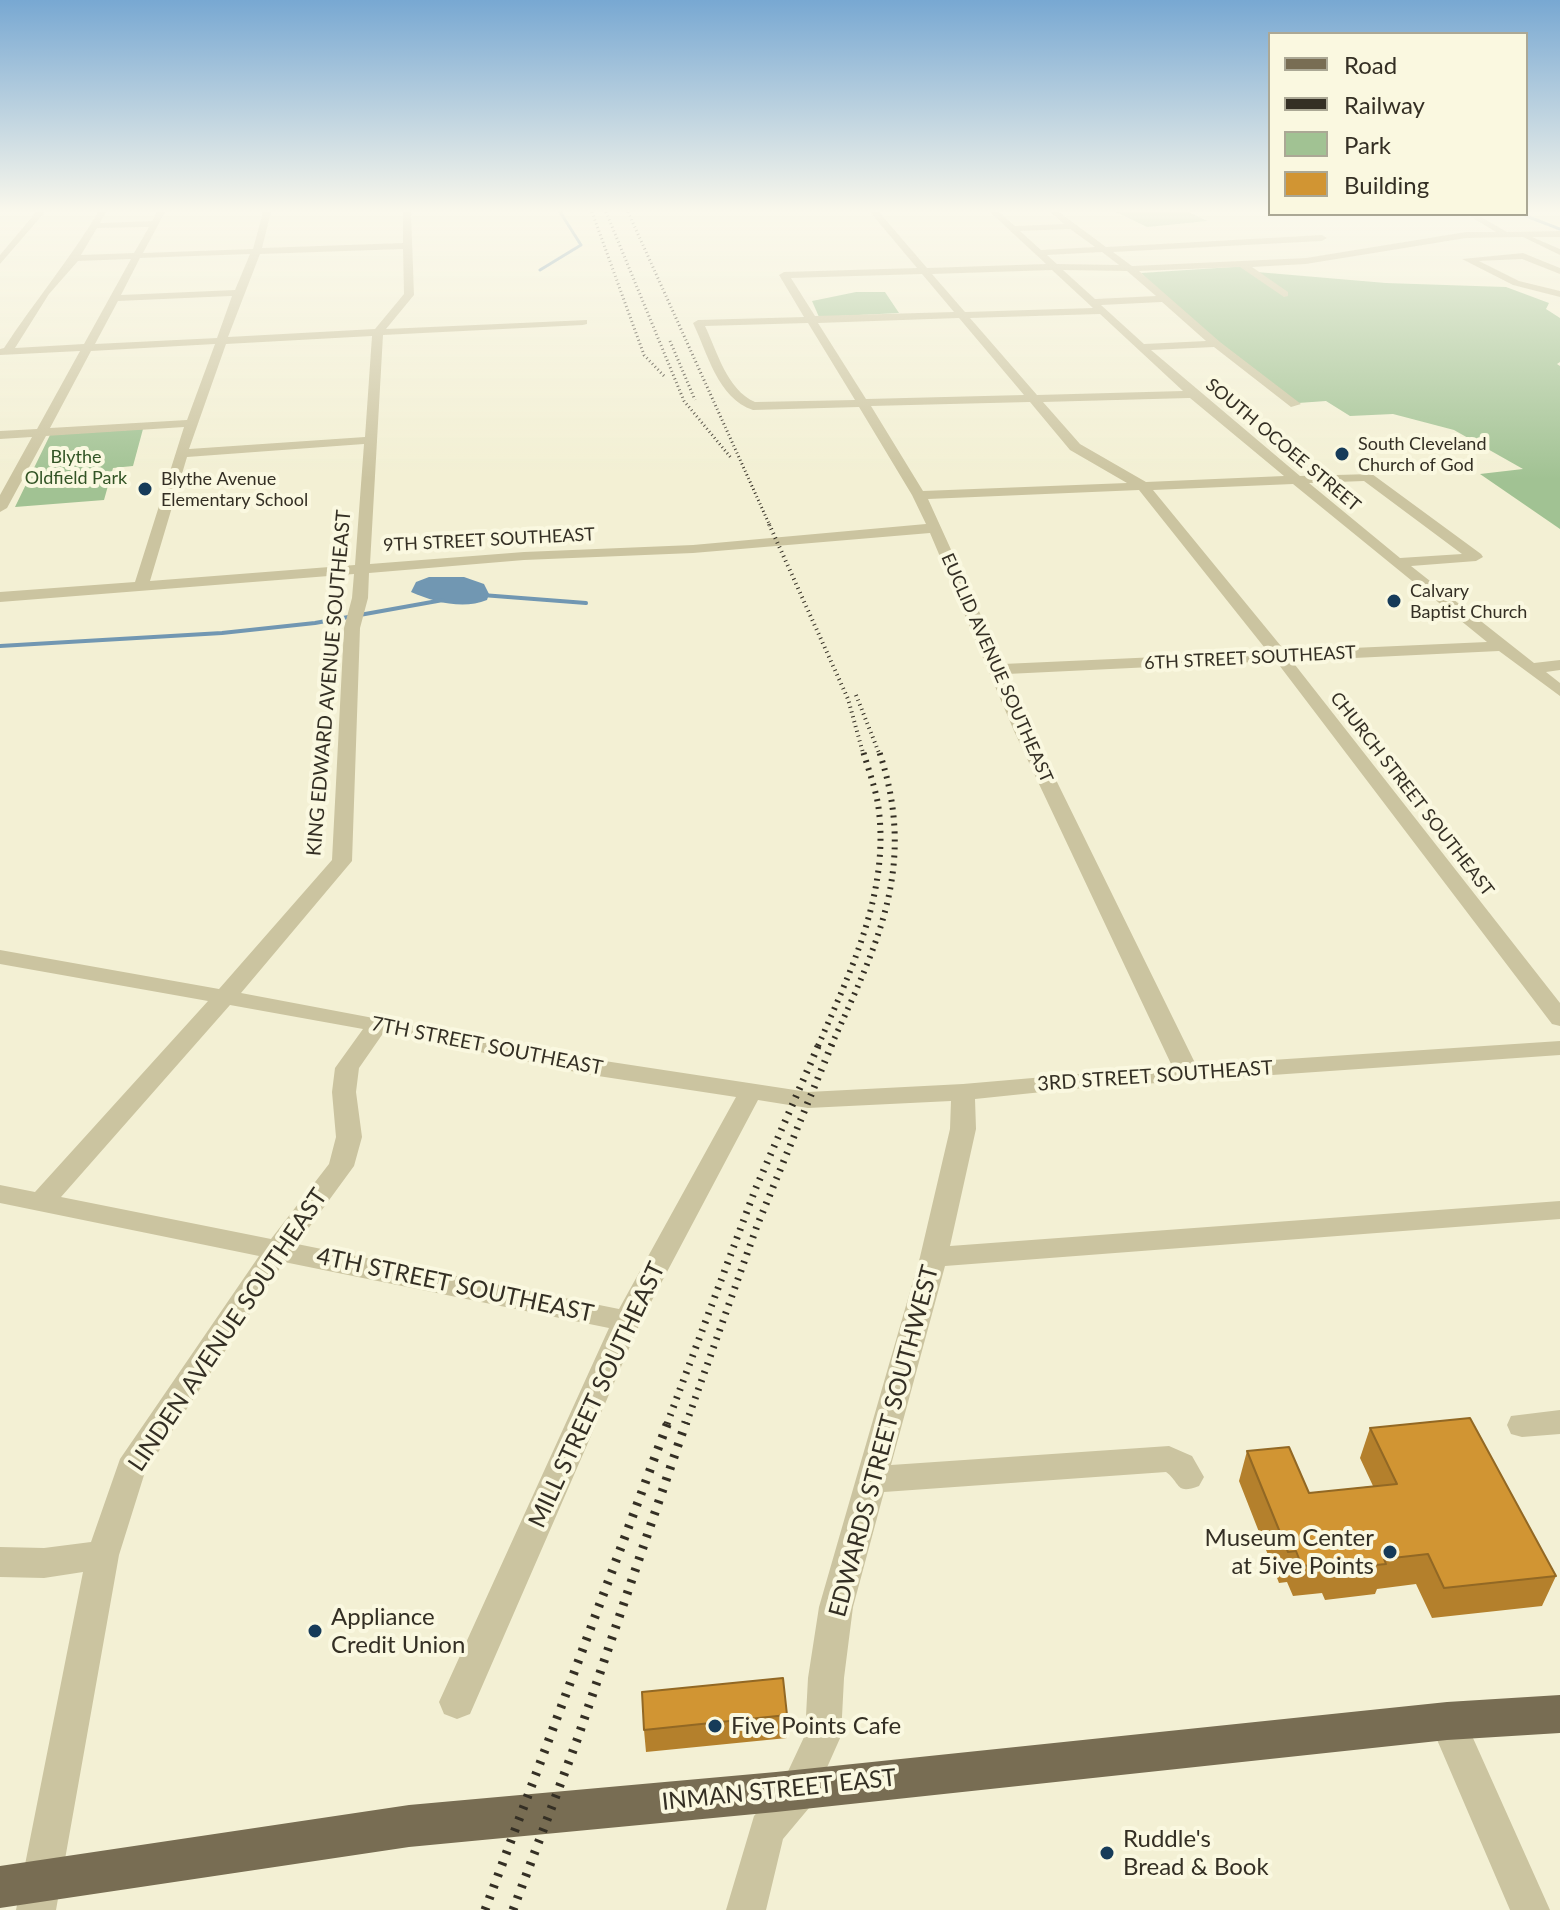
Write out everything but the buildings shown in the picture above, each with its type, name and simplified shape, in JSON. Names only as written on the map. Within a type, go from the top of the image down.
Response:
[{"type":"main road","name":"INMAN STREET EAST","points":[[0,1887],[39,1895],[409,1826],[636,1806],[1447,1721],[1560,1714]]},
{"type":"street","points":[[3,352],[39,301]]},
{"type":"street","points":[[0,508],[19,464],[42,432],[113,301]]},
{"type":"street","points":[[141,586],[192,423],[237,301]]},
{"type":"street","points":[[378,334],[403,301]]},
{"type":"street","name":"EUCLID AVENUE SOUTHEAST","points":[[800,301],[919,495],[958,577],[996,669],[1188,1074]]},
{"type":"street","name":"CHURCH STREET SOUTHEAST","points":[[948,301],[1075,447],[1143,486],[1338,728],[1560,1019]]},
{"type":"street","name":"SOUTH OCOEE STREET","points":[[1090,301],[1296,481],[1560,691]]},
{"type":"street","points":[[1147,301],[960,316],[698,323],[733,392],[746,405],[862,405],[1193,394]]},
{"type":"street","points":[[1167,301],[1216,344],[1295,404]]},
{"type":"street","points":[[3,352],[583,322]]},
{"type":"street","name":"KING EDWARD AVENUE SOUTHEAST","points":[[42,1201],[342,861],[352,628],[360,598],[378,334]]},
{"type":"street","points":[[1142,347],[1216,344]]},
{"type":"street","points":[[0,435],[192,423]]},
{"type":"street","points":[[183,453],[370,440]]},
{"type":"street","points":[[919,495],[1367,477],[1476,557],[1397,563]]},
{"type":"street","name":"9TH STREET SOUTHEAST","points":[[0,597],[524,556],[629,553],[933,528]]},
{"type":"street","name":"6TH STREET SOUTHEAST","points":[[996,669],[1504,646]]},
{"type":"street","points":[[1531,668],[1560,665]]},
{"type":"street","points":[[0,957],[224,996]]},
{"type":"street","name":"7TH STREET SOUTHEAST","points":[[224,996],[585,1066],[750,1093]]},
{"type":"street","name":"LINDEN AVENUE SOUTHEAST","points":[[39,1895],[103,1555],[131,1468],[279,1248],[341,1166],[349,1137],[344,1092],[347,1068],[378,1024]]},
{"type":"street","name":"3RD STREET SOUTHEAST","points":[[750,1093],[808,1100],[963,1092],[1560,1048]]},
{"type":"street","name":"EDWARDS STREET SOUTHWEST","points":[[746,1910],[767,1829],[791,1803],[823,1736],[826,1678],[836,1607],[934,1257],[963,1129],[963,1092]]},
{"type":"street","name":"MILL STREET SOUTHEAST","points":[[457,1702],[627,1321],[750,1093]]},
{"type":"street","name":"4TH STREET SOUTHEAST","points":[[0,1194],[279,1248],[627,1321]]},
{"type":"street","points":[[934,1257],[1560,1210]]},
{"type":"street","points":[[1522,1425],[1560,1422]]},
{"type":"street","points":[[871,1480],[1169,1459],[1181,1465],[1188,1477]]},
{"type":"street","points":[[0,1562],[44,1563],[103,1555]]},
{"type":"street","points":[[1447,1721],[1530,1910]]},
{"type":"green space","points":[[812,301],[891,301],[899,313],[819,317]]},
{"type":"green space","points":[[1170,301],[1549,303],[1546,309],[1560,318],[1560,362],[1557,364],[1560,366],[1560,529],[1480,474],[1523,469],[1454,430],[1393,414],[1350,416],[1326,401],[1298,403]]},
{"type":"green space","name":"Blythe Oldfield Park","points":[[143,429],[133,466],[113,468],[104,500],[15,507],[50,435]]},
{"type":"water","points":[[429,577],[464,577],[484,584],[489,594],[487,600],[449,604],[411,592],[416,582]]},
{"type":"waterway","points":[[482,595],[586,603]]},
{"type":"waterway","points":[[0,646],[222,633],[315,623],[443,600]]},
{"type":"railway","points":[[624,301],[644,355],[666,378]]},
{"type":"railway","points":[[643,301],[684,401],[732,459]]},
{"type":"railway","points":[[668,301],[770,526]]},
{"type":"railway","points":[[670,341],[695,400]]},
{"type":"railway","points":[[769,524],[848,699],[863,753]]},
{"type":"railway","points":[[856,695],[879,753]]},
{"type":"railway","points":[[818,1046],[855,959],[879,867],[881,836],[878,804],[863,751]]},
{"type":"railway","points":[[831,1046],[877,937],[893,867],[895,831],[890,792],[879,751]]},
{"type":"railway","points":[[667,1424],[755,1190],[819,1044]]},
{"type":"railway","points":[[686,1424],[757,1226],[832,1044]]},
{"type":"railway","points":[[485,1910],[668,1422]]},
{"type":"railway","points":[[513,1910],[577,1740],[686,1422]]},
{"type":"place","name":"South Cleveland Church of God","points":[[1342,454]]},
{"type":"place","name":"Blythe Avenue Elementary School","points":[[145,489]]},
{"type":"place","name":"Calvary Baptist Church","points":[[1394,601]]},
{"type":"place","name":"Museum Center at 5ive Points","points":[[1390,1552]]},
{"type":"place","name":"Appliance Credit Union","points":[[315,1631]]},
{"type":"place","name":"Five Points Cafe","points":[[715,1726]]},
{"type":"place","name":"Ruddle's Bread & Book","points":[[1107,1853]]}]
